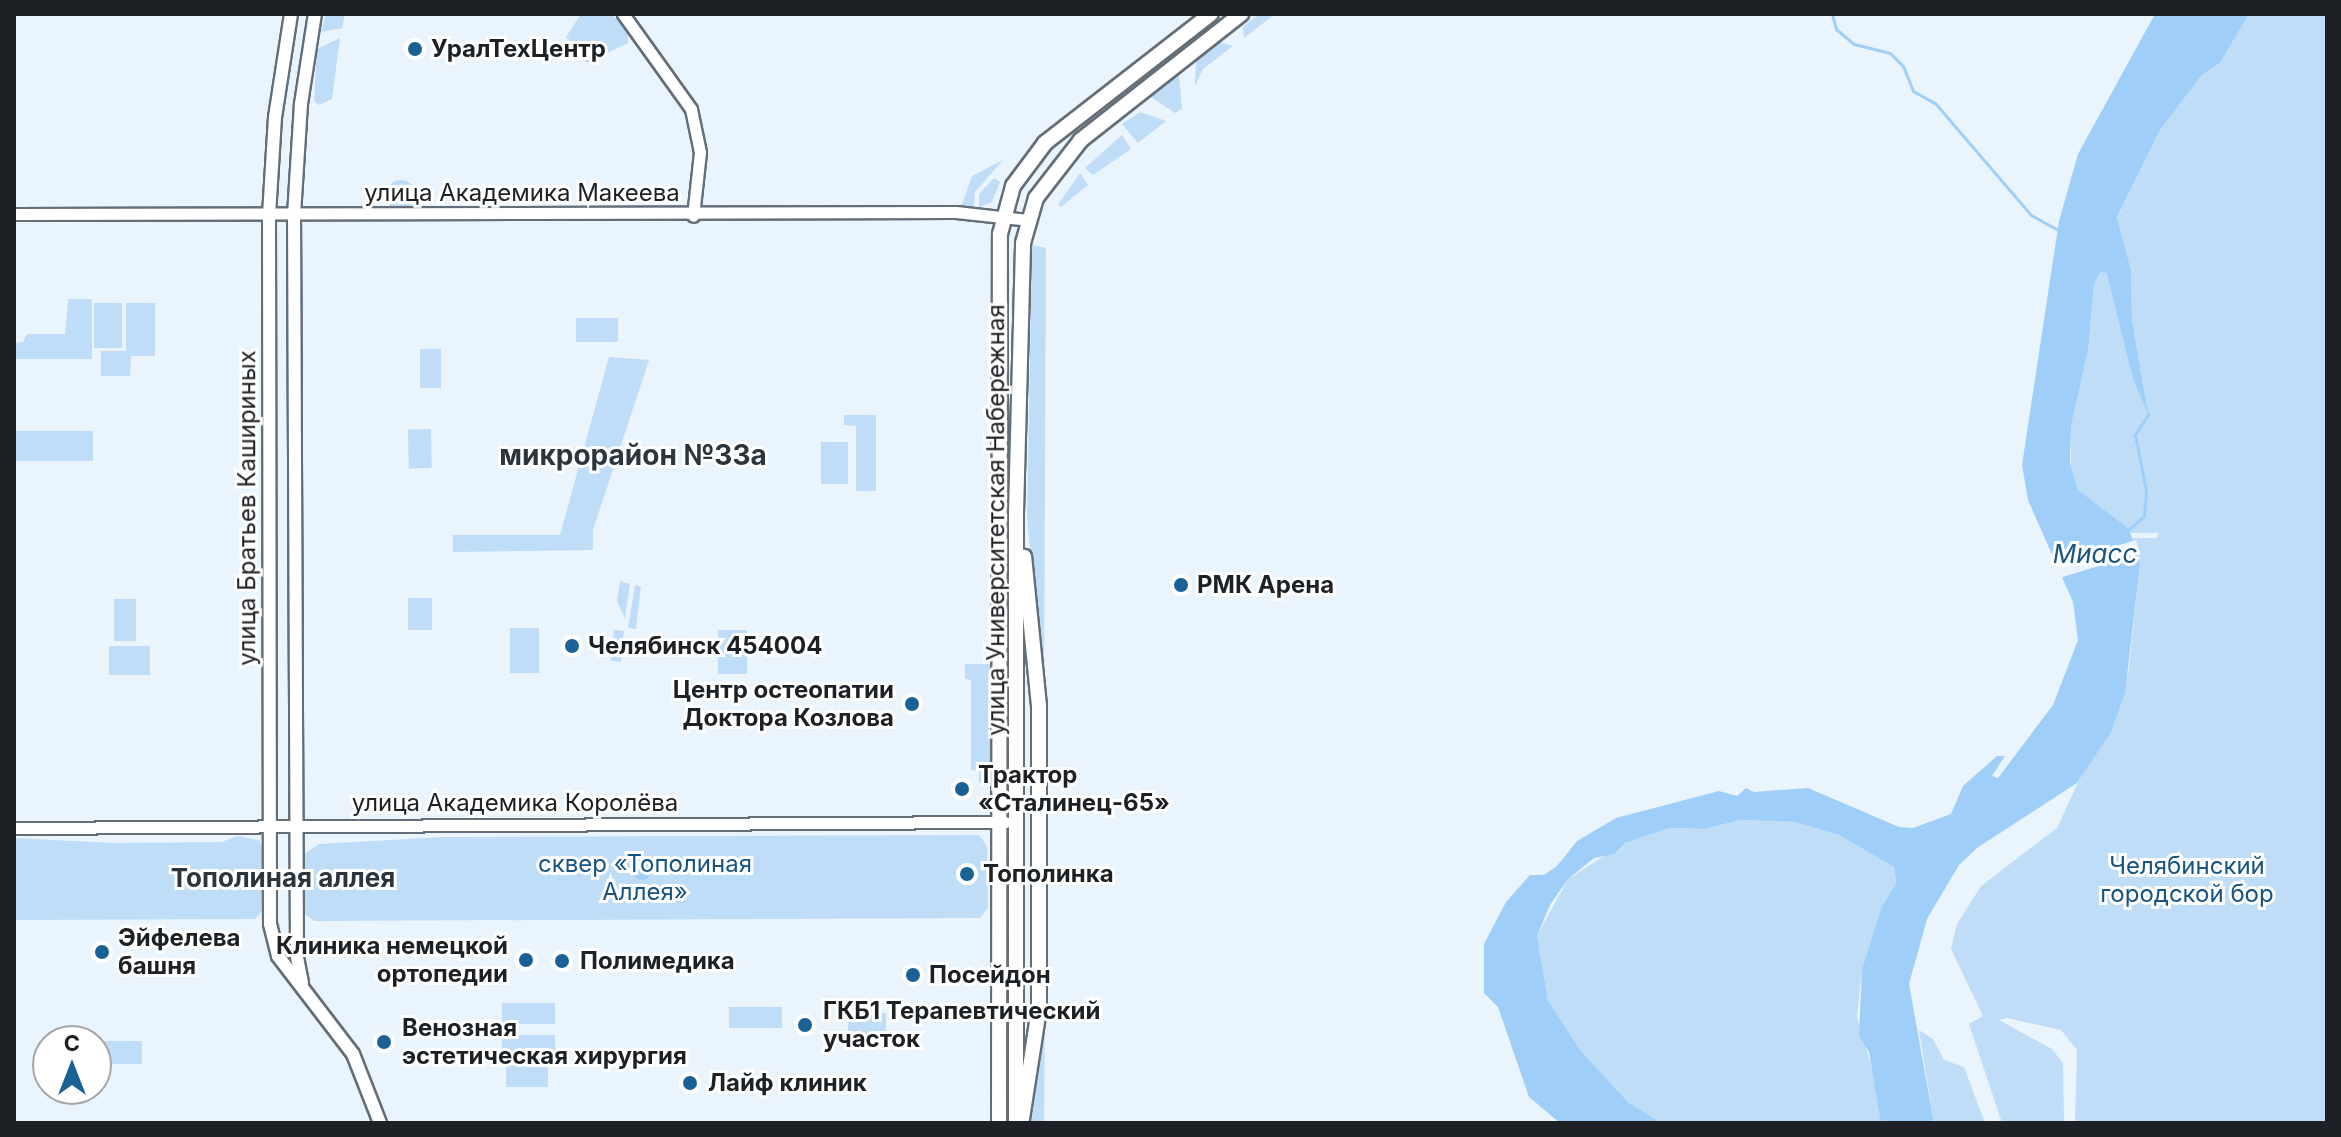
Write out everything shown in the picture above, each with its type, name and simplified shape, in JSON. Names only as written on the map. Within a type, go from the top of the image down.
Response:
[{"type":"main road","name":"улица Братьев Кашириных","points":[[291,14],[275,117],[269,215],[272,938],[278,956],[353,1054],[380,1123]]},
{"type":"main road","name":"улица Братьев Кашириных","points":[[305,994],[297,957],[294,215],[301,104],[315,14]]},
{"type":"main road","name":"улица Университетская Набережная","points":[[999,1123],[999,274],[1004,215],[1013,186],[1054,135],[1211,14]]},
{"type":"main road","name":"улица Университетская Набережная","points":[[1019,1123],[1016,513],[1020,279],[1028,220],[1043,187],[1081,140],[1241,14]]},
{"type":"main road","points":[[1016,513],[1039,706],[1039,1009],[1019,1123]]},
{"type":"street","points":[[623,14],[691,109],[700,152],[693,216]]},
{"type":"street","name":"улица Академика Макеева","points":[[14,214],[1004,215],[1028,220]]},
{"type":"street","name":"улица Академика Королёва","points":[[14,828],[1016,822]]},
{"type":"green space","points":[[326,14],[345,14],[342,28],[321,32]]},
{"type":"green space","points":[[581,14],[612,14],[628,34],[628,43],[587,63],[566,37]]},
{"type":"green space","points":[[1259,14],[1275,14],[1244,38],[1243,27]]},
{"type":"green space","name":"Челябинский городской бор","points":[[2249,14],[2327,14],[2327,1123],[2075,1123],[2077,1050],[2061,1030],[2007,1018],[1999,1020],[2052,1049],[2063,1063],[2064,1123],[2002,1123],[1969,1024],[1983,1016],[1951,949],[1957,924],[1981,886],[2057,828],[2128,675],[2140,564],[2131,538],[2157,538],[2158,533],[2131,533],[2078,490],[2071,473],[2071,426],[2088,351],[2094,284],[2101,271],[2108,274],[2132,376],[2147,409],[2132,318],[2131,270],[2117,219],[2160,130],[2202,75],[2220,63]]},
{"type":"green space","points":[[340,38],[332,99],[319,105],[314,101],[317,49]]},
{"type":"green space","points":[[1220,42],[1233,46],[1203,69],[1195,86],[1196,61]]},
{"type":"green space","points":[[1179,75],[1182,109],[1175,113],[1151,97]]},
{"type":"green space","points":[[1140,112],[1166,121],[1138,143],[1122,124]]},
{"type":"green space","points":[[1122,135],[1131,149],[1093,175],[1085,168]]},
{"type":"green space","points":[[1003,160],[975,192],[974,207],[961,207],[972,176]]},
{"type":"green space","points":[[1080,173],[1088,185],[1061,207],[1058,205]]},
{"type":"green space","points":[[994,178],[1000,182],[992,202],[979,207],[979,194]]},
{"type":"green space","points":[[401,180],[412,184],[416,195],[412,206],[401,210],[390,206],[386,195],[390,184]]},
{"type":"green space","points":[[1032,245],[1046,248],[1044,696],[1027,519]]},
{"type":"green space","points":[[68,299],[92,299],[92,359],[14,359],[14,343],[23,342],[27,334],[65,334]]},
{"type":"green space","points":[[94,303],[122,303],[122,348],[94,348]]},
{"type":"green space","points":[[126,303],[155,303],[155,356],[131,356],[130,376],[101,376],[101,351],[126,351]]},
{"type":"green space","points":[[576,318],[618,318],[618,342],[576,342]]},
{"type":"green space","points":[[420,349],[441,349],[441,388],[420,388]]},
{"type":"green space","points":[[609,357],[649,360],[593,530],[593,550],[453,552],[453,535],[560,535]]},
{"type":"green space","points":[[844,415],[876,415],[876,491],[856,491],[856,426],[844,425]]},
{"type":"green space","points":[[408,429],[431,429],[432,468],[409,468]]},
{"type":"green space","points":[[14,431],[93,431],[93,461],[14,461]]},
{"type":"green space","points":[[821,442],[848,442],[848,484],[821,484]]},
{"type":"green space","points":[[620,581],[630,584],[625,619],[617,601]]},
{"type":"green space","points":[[635,585],[641,587],[636,629],[628,628]]},
{"type":"green space","points":[[408,598],[432,598],[432,630],[408,630]]},
{"type":"green space","points":[[114,599],[136,599],[136,641],[114,641]]},
{"type":"green space","points":[[510,628],[539,628],[539,673],[510,673]]},
{"type":"green space","points":[[614,630],[624,631],[621,662],[611,661]]},
{"type":"green space","points":[[718,630],[747,630],[747,674],[718,674]]},
{"type":"green space","points":[[109,646],[150,646],[150,675],[109,675]]},
{"type":"green space","points":[[965,664],[991,664],[991,782],[979,782],[979,771],[971,770],[971,680],[965,679]]},
{"type":"green space","points":[[1741,820],[1795,822],[1839,835],[1894,867],[1896,883],[1881,908],[1862,969],[1857,1017],[1879,1092],[1881,1123],[1661,1123],[1628,1102],[1580,1050],[1548,1000],[1537,936],[1568,879],[1625,843],[1669,828],[1704,829]]},
{"type":"green space","name":"сквер «Тополиная Аллея»","points":[[979,835],[987,846],[988,908],[980,918],[314,921],[303,913],[304,854],[319,844],[444,837]]},
{"type":"green space","points":[[237,836],[259,840],[264,851],[264,909],[255,919],[14,920],[14,838],[113,843],[222,842]]},
{"type":"green space","points":[[1045,996],[1044,1123],[1028,1123],[1035,1089]]},
{"type":"green space","points":[[502,1003],[555,1003],[555,1024],[502,1024]]},
{"type":"green space","points":[[729,1007],[782,1007],[782,1028],[729,1028]]},
{"type":"green space","points":[[848,1013],[886,1013],[886,1035],[848,1035]]},
{"type":"green space","points":[[1919,1030],[1933,1039],[1944,1060],[1964,1067],[1985,1123],[1934,1123]]},
{"type":"green space","points":[[502,1035],[555,1035],[555,1055],[502,1055]]},
{"type":"green space","points":[[112,1041],[142,1041],[142,1064],[112,1064]]},
{"type":"green space","points":[[506,1065],[548,1065],[548,1087],[506,1087]]},
{"type":"water","name":"Миасс","points":[[2155,14],[2249,14],[2220,63],[2202,75],[2160,130],[2117,218],[2131,270],[2132,319],[2148,414],[2132,376],[2107,274],[2101,271],[2094,284],[2088,351],[2071,426],[2070,463],[2078,490],[2129,529],[2140,564],[2125,693],[2111,732],[2077,783],[1977,848],[1959,865],[1927,919],[1909,984],[1934,1123],[1881,1123],[1869,1052],[1859,1036],[1862,969],[1881,908],[1896,883],[1894,867],[1839,835],[1795,822],[1741,820],[1704,829],[1669,828],[1625,843],[1614,854],[1594,858],[1568,879],[1550,905],[1537,936],[1548,1000],[1580,1050],[1628,1102],[1661,1123],[1560,1123],[1529,1097],[1498,1007],[1484,993],[1484,944],[1506,902],[1530,875],[1544,875],[1557,866],[1577,841],[1616,818],[1719,791],[1737,796],[1746,788],[1754,792],[1808,788],[1899,827],[1913,828],[1951,814],[1963,786],[1997,756],[2005,756],[1992,776],[1998,778],[2053,705],[2078,640],[2073,602],[2028,500],[2022,465],[2059,221],[2078,154]]},
{"type":"water","points":[[642,862],[651,871],[642,880],[633,871]]},
{"type":"pier","points":[[2136,540],[2140,553],[2056,579],[2052,566]]},
{"type":"waterway","points":[[1832,14],[1836,29],[1854,44],[1890,53],[1903,66],[1913,91],[1935,103],[2031,215],[2060,231]]},
{"type":"waterway","name":"Миасс","points":[[2129,529],[2144,516],[2146,491],[2135,435],[2148,414]]},
{"type":"place","name":"УралТехЦентр","points":[[415,49]]},
{"type":"place","name":"РМК Арена","points":[[1181,585]]},
{"type":"place","name":"Челябинск 454004","points":[[572,646]]},
{"type":"place","name":"Центр остеопатии Доктора Козлова","points":[[912,704]]},
{"type":"place","name":"Трактор «Сталинец-65»","points":[[962,789]]},
{"type":"place","name":"Тополинка","points":[[967,874]]},
{"type":"place","name":"Эйфелева башня","points":[[102,952]]},
{"type":"place","name":"Клиника немецкой ортопедии","points":[[526,960]]},
{"type":"place","name":"Полимедика","points":[[562,961]]},
{"type":"place","name":"Посейдон","points":[[913,975]]},
{"type":"place","name":"ГКБ1 Терапевтический участок","points":[[805,1025]]},
{"type":"place","name":"Венозная эстетическая хирургия","points":[[384,1042]]},
{"type":"place","name":"Лайф клиник","points":[[690,1083]]},
{"type":"district","name":"микрорайон №33а","points":[[633,455]]},
{"type":"district","name":"Тополиная аллея","points":[[283,878]]}]
